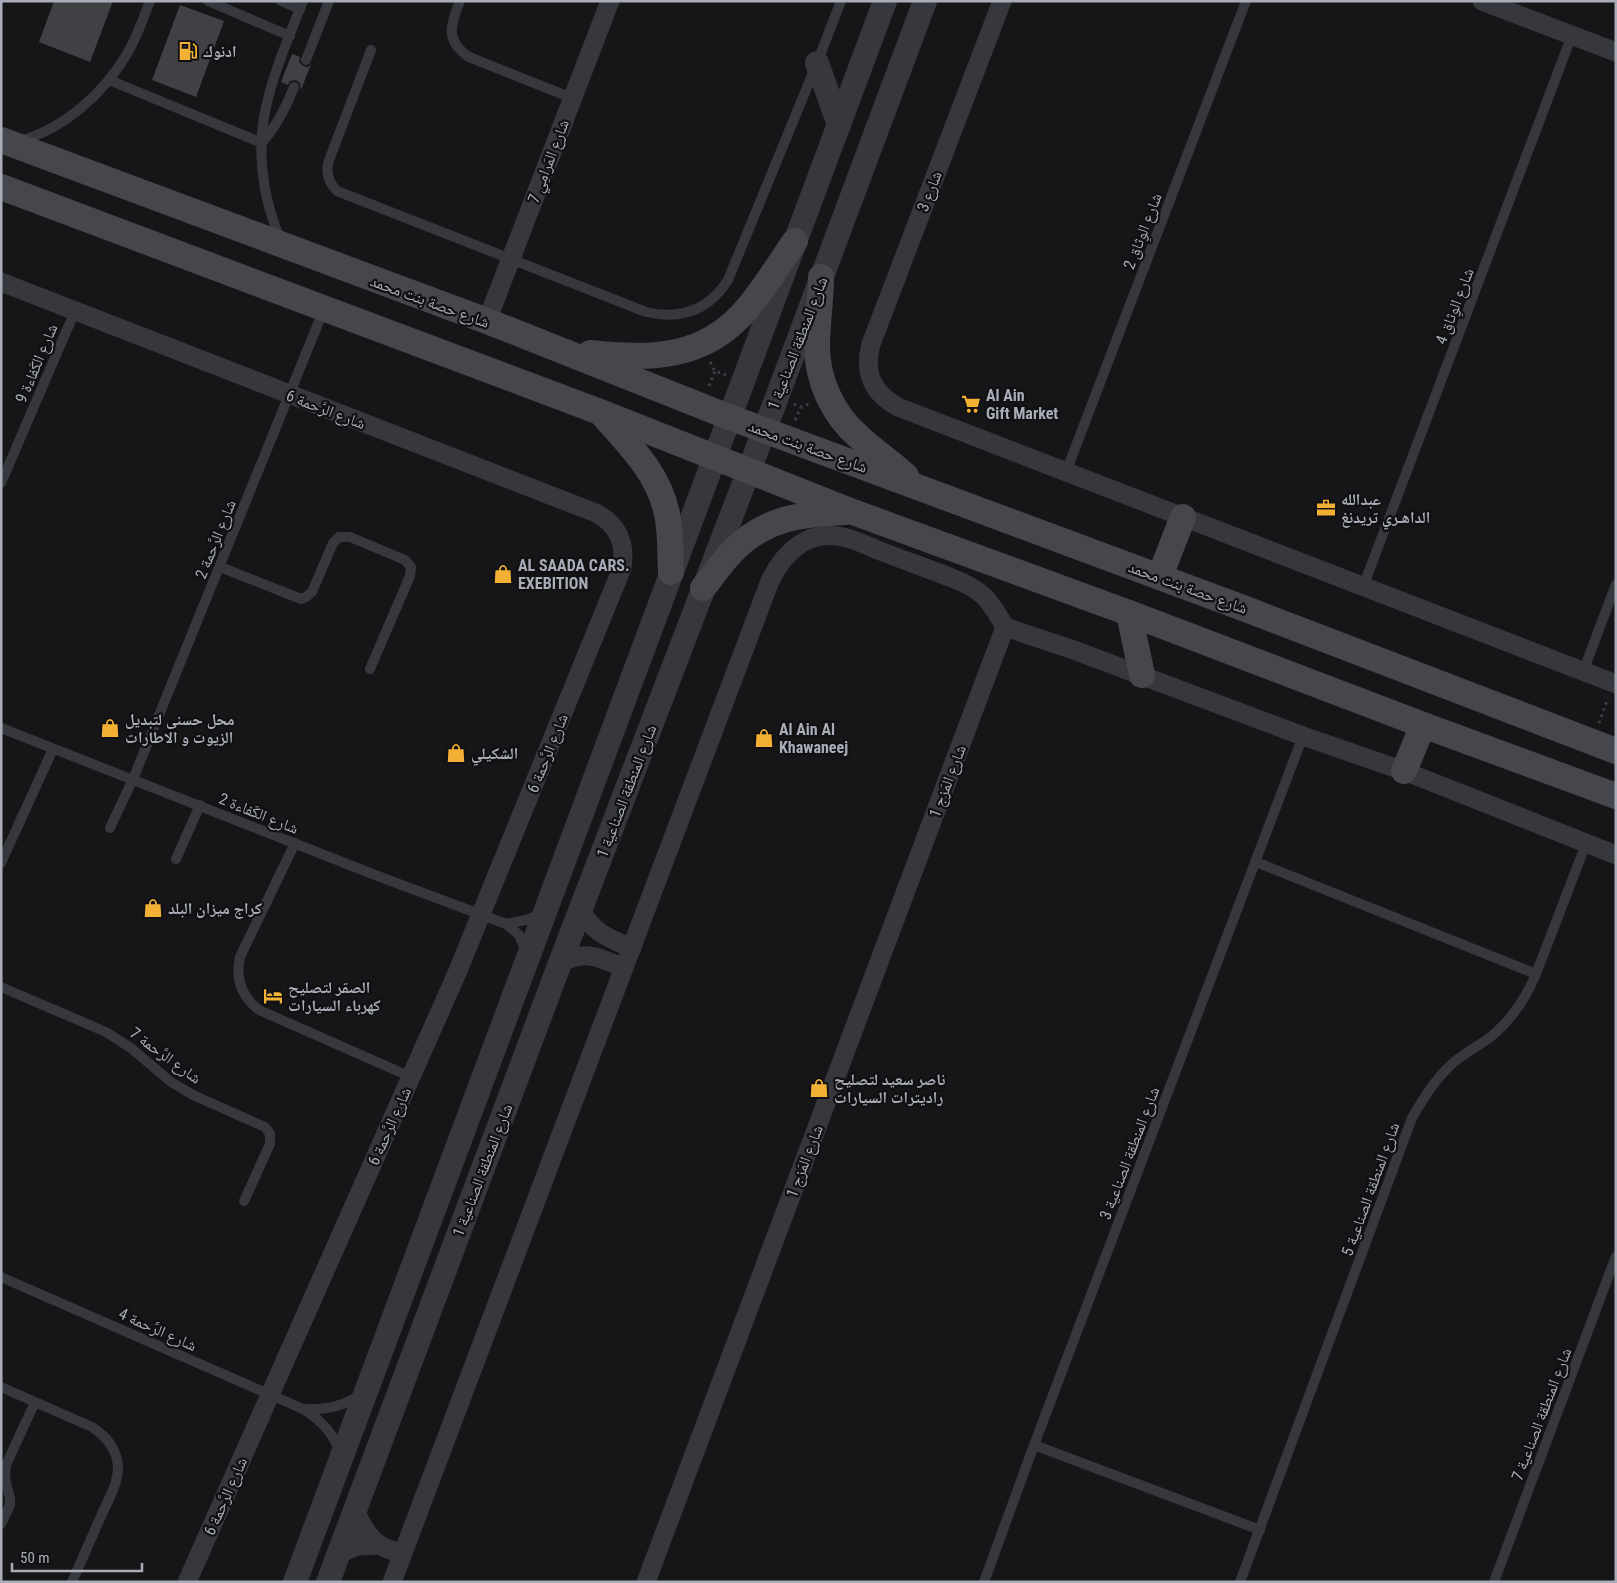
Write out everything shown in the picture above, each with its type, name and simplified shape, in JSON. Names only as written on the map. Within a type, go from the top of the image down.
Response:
[{"type":"main road","name":"شارع حصة بنت محمد","points":[[6,142],[487,321],[764,429],[1160,576],[1616,751]]},
{"type":"main road","points":[[1,188],[600,412],[853,512],[1129,613],[1616,796]]},
{"type":"main road","points":[[558,349],[622,356],[654,356],[684,351],[698,346],[725,330],[747,310],[795,241]]},
{"type":"main road","points":[[821,277],[817,346],[822,380],[828,396],[836,411],[853,431],[918,486]]},
{"type":"main road","points":[[600,412],[646,465],[662,495],[669,528],[671,572]]},
{"type":"main road","points":[[703,588],[731,552],[743,541],[767,526],[812,513],[853,512]]},
{"type":"main road","points":[[1160,576],[1183,517]]},
{"type":"main road","points":[[1129,613],[1142,675]]},
{"type":"main road","points":[[1404,771],[1423,725]]},
{"type":"street","name":"شارع المَرامِي 7","points":[[487,321],[610,1]]},
{"type":"street","name":"شارع المنطقة الصناعية 1","points":[[296,1582],[544,912],[885,1]]},
{"type":"street","name":"شارع المنطقة الصناعية 1","points":[[328,1582],[560,963],[925,1]]},
{"type":"street","name":"شارع 3","points":[[1002,1],[868,352],[868,367],[872,382],[883,397],[898,407],[1066,472]]},
{"type":"street","points":[[1482,1],[1616,52]]},
{"type":"street","points":[[817,63],[839,125]]},
{"type":"street","name":"شارع الرَّحمة 6","points":[[1,282],[596,513],[606,518],[613,526],[623,546],[622,568],[480,915],[411,1078],[187,1582]]},
{"type":"street","points":[[1066,472],[1616,684]]},
{"type":"street","points":[[392,1582],[770,581],[787,554],[804,542],[814,538],[834,536],[845,538],[952,578],[975,588],[984,595],[992,604],[1005,627],[1071,649],[1303,736],[1404,771],[1616,855]]},
{"type":"street","name":"شارع المَزج 1","points":[[646,1582],[1005,627]]},
{"type":"street","points":[[581,909],[595,930],[603,936],[632,948]]},
{"type":"street","points":[[560,963],[577,956],[586,955],[624,968]]},
{"type":"street","points":[[473,1103],[483,1108],[490,1117],[492,1123],[491,1147]]},
{"type":"street","points":[[355,1509],[365,1529],[380,1545],[402,1554]]},
{"type":"street","points":[[338,1554],[358,1546],[380,1545]]},
{"type":"lane","points":[[6,142],[29,138],[62,121],[92,98],[109,80],[127,53],[150,1]]},
{"type":"lane","points":[[208,1],[290,36]]},
{"type":"lane","points":[[281,1],[301,5],[264,113],[262,172],[273,219],[284,246]]},
{"type":"lane","points":[[306,60],[329,1]]},
{"type":"lane","points":[[460,1],[451,27],[452,36],[462,52],[469,57],[572,98]]},
{"type":"lane","points":[[371,50],[328,163],[327,170],[330,183],[338,191],[646,312],[668,315],[688,312],[707,303],[723,288],[733,270],[841,1]]},
{"type":"lane","name":"شارع الوِثاق 2","points":[[1066,472],[1246,1]]},
{"type":"lane","name":"شارع الوِثاق 4","points":[[1363,587],[1572,35]]},
{"type":"lane","points":[[109,80],[262,142]]},
{"type":"lane","points":[[262,142],[283,115],[294,87]]},
{"type":"lane","name":"شارع الرَّحمة 2","points":[[110,828],[133,779],[324,309]]},
{"type":"lane","name":"شارع الكَفاءة 9","points":[[1,482],[74,311]]},
{"type":"lane","points":[[220,567],[301,598],[306,597],[312,592],[333,543],[339,537],[350,537],[405,560],[410,567],[410,576],[370,669]]},
{"type":"lane","points":[[1583,672],[1616,584]]},
{"type":"lane","name":"شارع الكَفاءة 2","points":[[1,728],[506,924],[519,935],[526,950],[527,959]]},
{"type":"lane","name":"شارع المنطقة الصناعية 3","points":[[984,1582],[1034,1445],[1303,736]]},
{"type":"lane","points":[[1,863],[53,749]]},
{"type":"lane","points":[[176,859],[200,805]]},
{"type":"lane","points":[[295,843],[240,957],[238,975],[243,992],[247,999],[259,1010],[411,1078]]},
{"type":"lane","name":"شارع المنطقة الصناعية 5","points":[[1240,1582],[1412,1118],[1430,1088],[1441,1075],[1467,1052],[1497,1032],[1509,1019],[1529,990],[1586,844]]},
{"type":"lane","points":[[1256,862],[1536,974]]},
{"type":"lane","points":[[506,924],[526,920],[544,912]]},
{"type":"lane","name":"شارع الرَّحمة 7","points":[[1,987],[106,1032],[131,1048],[171,1082],[193,1095],[265,1127],[270,1134],[270,1144],[244,1201]]},
{"type":"lane","name":"شارع المنطقة الصناعية 7","points":[[1494,1582],[1616,1256]]},
{"type":"lane","name":"شارع الرَّحمة 4","points":[[1,1277],[303,1409],[324,1423],[338,1445],[342,1457]]},
{"type":"lane","points":[[1,1387],[92,1426],[109,1441],[114,1450],[118,1468],[114,1486],[72,1582]]},
{"type":"lane","name":"شارع الرَّحمة 4","points":[[303,1409],[336,1407],[357,1398],[366,1391]]},
{"type":"lane","points":[[1,1524],[10,1506],[5,1479],[6,1465],[35,1402]]},
{"type":"lane","points":[[1034,1445],[1260,1530]]},
{"type":"building","points":[[54,1],[113,1],[90,62],[39,42]]},
{"type":"building","name":"ادنوك","points":[[180,5],[224,21],[196,97],[152,80]]},
{"type":"building","points":[[292,54],[300,57],[299,62],[303,66],[308,67],[311,64],[301,90],[300,83],[296,80],[290,81],[288,85],[281,82]]},
{"type":"place","name":"ادنوك","points":[[188,51]]},
{"type":"place","name":"Al Ain Gift Market","points":[[971,404]]},
{"type":"place","name":"عبدالله الداهـري تريدنغ","points":[[1326,508]]},
{"type":"place","name":"AL SAADA CARS. EXEBITION","points":[[503,574]]},
{"type":"place","name":"محل حسنى لتبديل الزيوت و الاطارات","points":[[110,728]]},
{"type":"place","name":"Al Ain Al Khawaneej","points":[[764,738]]},
{"type":"place","name":"الشكيلي","points":[[456,753]]},
{"type":"place","name":"كراج ميزان البلد","points":[[153,908]]},
{"type":"place","name":"الصقر لتصليح كهرباء السيارات","points":[[273,996]]},
{"type":"place","name":"ناصر سعيد لتصليح راديترات السيارات","points":[[819,1088]]}]
